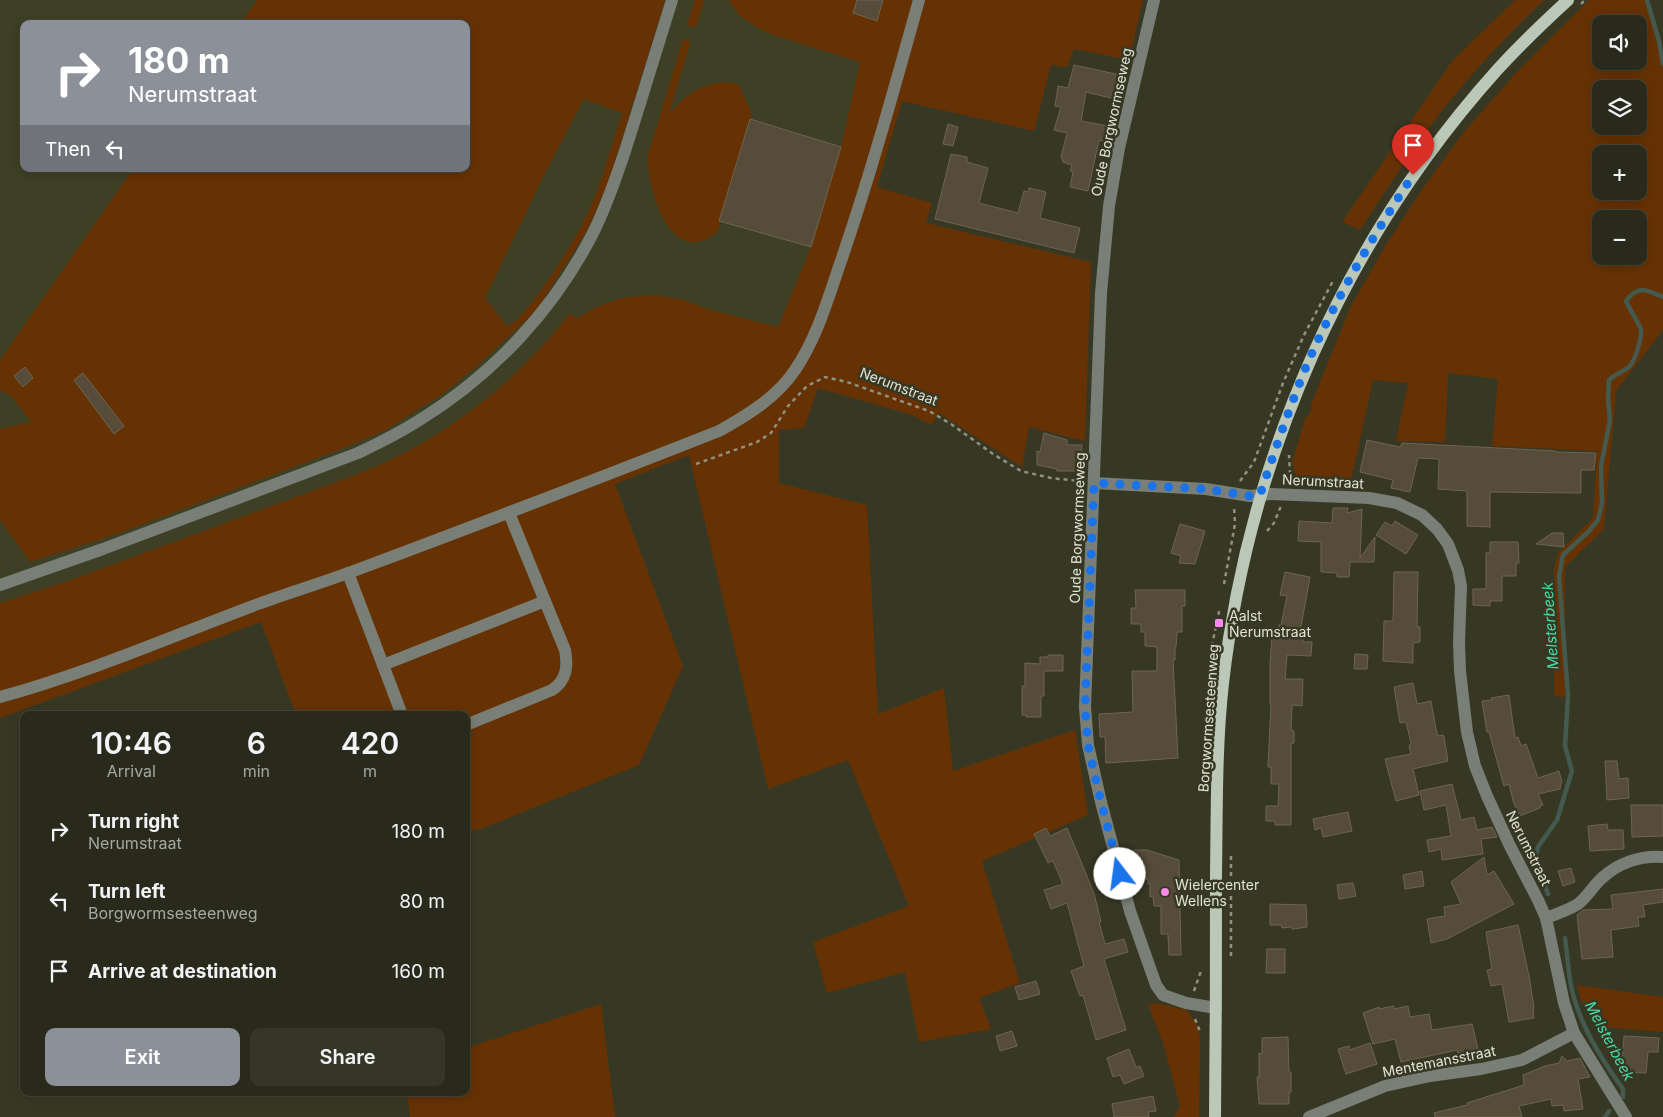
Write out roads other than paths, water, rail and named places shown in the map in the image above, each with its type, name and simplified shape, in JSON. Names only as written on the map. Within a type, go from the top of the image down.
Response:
[{"type":"main road","name":"Borgwormsesteenweg","points":[[1215,1117],[1217,788],[1222,694],[1230,628],[1243,558],[1260,495],[1288,413],[1309,361],[1351,275],[1375,234],[1413,175],[1456,118],[1499,68],[1571,5]]},
{"type":"street","points":[[0,585],[103,549],[358,453],[397,434],[420,420],[474,382],[529,329],[553,300],[595,229],[614,183],[672,0]]},
{"type":"street","points":[[0,697],[24,691],[99,665],[259,604],[509,513],[720,431],[740,420],[760,405],[791,376],[805,354],[822,316],[862,195],[920,0]]},
{"type":"street","name":"Oude Borgwormseweg","points":[[1154,0],[1119,148],[1109,206],[1101,293],[1085,707],[1088,745],[1101,802],[1130,911],[1156,985],[1163,995],[1193,1005],[1216,1008]]},
{"type":"street","name":"Nerumstraat","points":[[1094,483],[1206,489],[1250,496],[1285,494],[1369,498],[1397,503],[1422,515],[1436,529],[1448,544],[1458,570],[1461,586],[1460,672],[1467,732],[1475,766],[1487,796],[1546,918],[1564,1004],[1574,1033],[1626,1117]]},
{"type":"street","points":[[470,723],[552,690],[564,677],[567,664],[565,650],[509,513]]},
{"type":"street","points":[[348,573],[400,711]]},
{"type":"street","points":[[383,665],[545,601]]},
{"type":"street","points":[[1546,918],[1578,904],[1602,878],[1616,867],[1633,860],[1654,856],[1663,857]]},
{"type":"street","name":"Mentemansstraat","points":[[1309,1117],[1384,1086],[1522,1060],[1574,1033]]},
{"type":"waterway","name":"Melsterbeek","points":[[1647,0],[1659,41],[1663,64]]},
{"type":"waterway","name":"Melsterbeek","points":[[1548,894],[1536,862],[1536,855],[1538,847],[1557,820],[1572,771],[1565,746],[1568,696],[1559,576],[1563,555],[1598,520],[1602,503],[1601,466],[1610,420],[1609,380],[1629,367],[1636,355],[1640,338],[1641,329],[1626,301],[1639,290],[1663,297]]},
{"type":"waterway","name":"Melsterbeek","points":[[1565,938],[1570,983],[1578,1010],[1595,1045],[1623,1089],[1623,1097]]},
{"type":"waterway","name":"Melsterbeek","points":[[1605,1117],[1609,1111]]},
{"type":"place","name":"Aalst Nerumstraat","points":[[1219,623]]},
{"type":"place","name":"Wielercenter Wellens","points":[[1165,892]]}]
